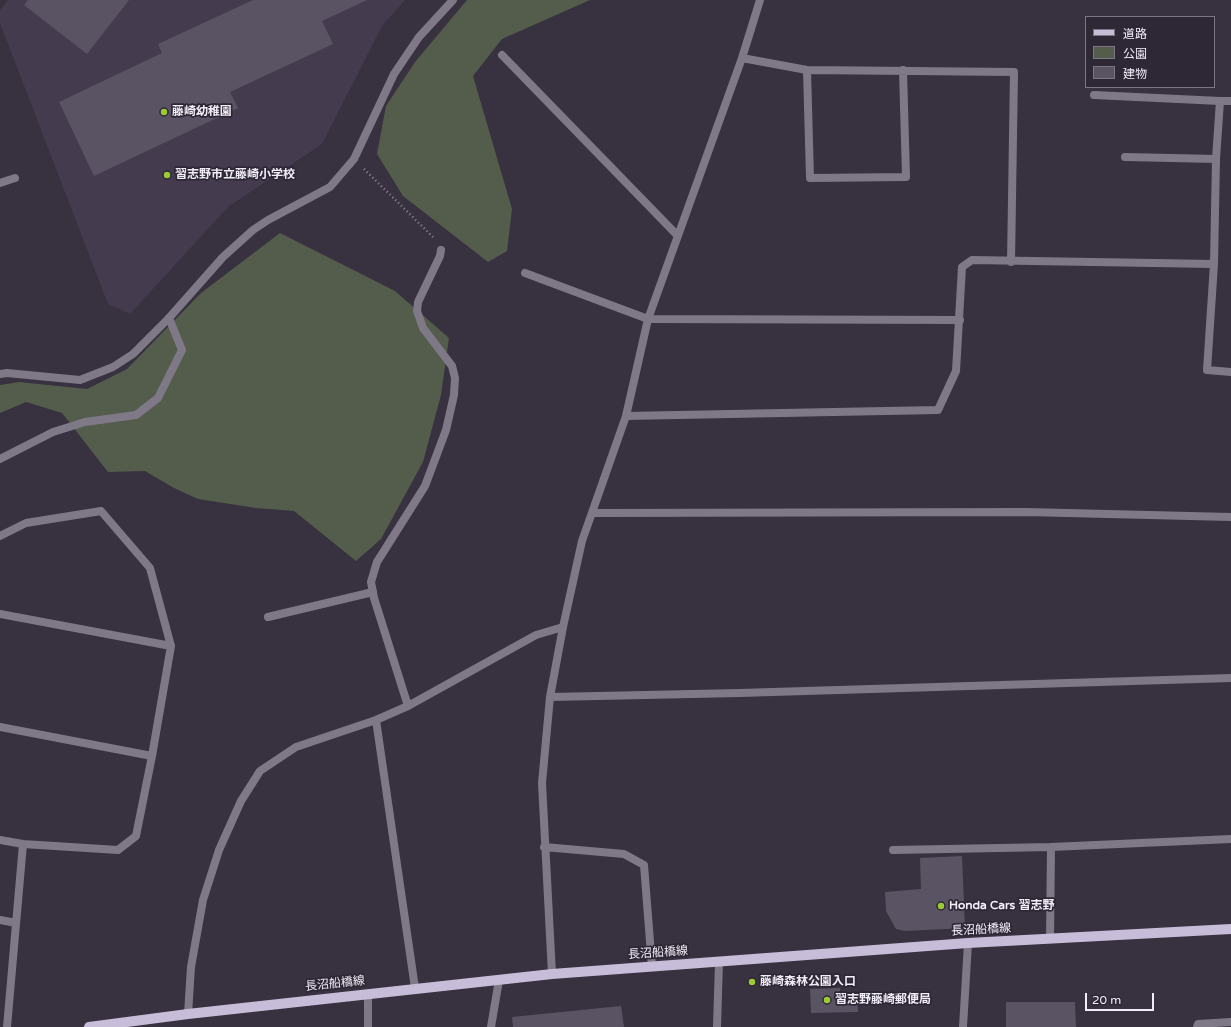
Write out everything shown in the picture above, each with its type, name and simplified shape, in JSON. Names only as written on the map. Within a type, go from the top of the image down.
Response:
[{"type":"main road","name":"長沼船橋線","points":[[89,1027],[415,988],[552,974],[968,943],[1231,929]]},
{"type":"street","points":[[0,374],[7,373],[80,380],[113,367],[133,354],[169,318],[223,257],[253,230],[268,220],[330,187],[354,159],[394,74],[419,37],[453,0]]},
{"type":"street","points":[[552,974],[544,847],[542,783],[550,697],[563,627],[582,541],[626,416],[648,319],[742,58],[760,0]]},
{"type":"street","points":[[502,56],[677,235]]},
{"type":"street","points":[[742,58],[808,70],[1014,72],[1011,262]]},
{"type":"street","points":[[808,70],[810,178],[906,177],[903,70]]},
{"type":"street","points":[[1094,95],[1231,101]]},
{"type":"street","points":[[1220,100],[1216,159],[1214,264],[1207,370],[1231,372]]},
{"type":"street","points":[[1125,157],[1216,159]]},
{"type":"street","points":[[0,183],[15,178]]},
{"type":"street","points":[[408,706],[371,582],[377,562],[425,486],[446,430],[454,395],[455,378],[452,366],[423,328],[417,311],[418,302],[440,256],[441,250]]},
{"type":"street","points":[[626,416],[938,410],[956,371],[962,267],[972,260],[1011,262],[1214,264]]},
{"type":"street","points":[[525,273],[648,319],[960,320]]},
{"type":"street","points":[[0,459],[53,432],[84,422],[136,415],[158,398],[182,350],[169,318]]},
{"type":"street","points":[[0,543],[0,536],[26,523],[101,511],[150,568],[171,646],[152,756],[136,836],[118,850],[23,844],[0,840]]},
{"type":"street","points":[[593,513],[1026,512],[1231,517]]},
{"type":"street","points":[[268,617],[373,592]]},
{"type":"street","points":[[0,614],[171,646]]},
{"type":"street","points":[[188,1014],[191,967],[203,900],[219,850],[241,800],[260,771],[296,747],[376,720],[408,706],[536,635],[563,627]]},
{"type":"street","points":[[550,697],[1231,678]]},
{"type":"street","points":[[376,720],[415,988]]},
{"type":"street","points":[[0,727],[152,756]]},
{"type":"street","points":[[892,850],[1051,847],[1231,839]]},
{"type":"street","points":[[7,1027],[23,844]]},
{"type":"street","points":[[544,847],[624,854],[644,865],[652,967]]},
{"type":"street","points":[[1050,939],[1051,847]]},
{"type":"street","points":[[0,920],[16,923]]},
{"type":"street","points":[[963,1027],[968,943]]},
{"type":"street","points":[[717,1027],[719,962]]},
{"type":"street","points":[[491,1027],[499,980]]},
{"type":"street","points":[[368,994],[368,1027]]},
{"type":"street","points":[[1197,1027],[1198,1024],[1231,1022]]},
{"type":"path","points":[[354,159],[436,240],[441,250]]},
{"type":"shaded area","name":"習志野市立藤崎小学校","points":[[8,0],[405,0],[382,26],[322,144],[228,207],[130,314],[108,304],[0,23],[0,10]]},
{"type":"green space","points":[[467,0],[590,0],[502,39],[473,76],[512,209],[507,251],[488,262],[403,196],[377,154],[386,106],[415,62]]},
{"type":"green space","points":[[280,233],[395,291],[449,338],[441,395],[423,462],[381,539],[356,561],[294,511],[256,508],[198,499],[174,488],[145,471],[108,472],[62,413],[26,402],[0,413],[0,385],[19,382],[87,389],[127,369],[201,293]]},
{"type":"building","points":[[28,0],[129,0],[87,54],[24,5]]},
{"type":"building","points":[[253,0],[367,0],[322,21],[333,44],[230,92],[238,108],[94,176],[59,102],[162,53],[158,44]]},
{"type":"building","points":[[962,856],[965,928],[905,931],[896,929],[886,911],[885,892],[921,889],[920,858]]},
{"type":"building","points":[[840,988],[840,996],[857,996],[858,1012],[811,1013],[810,989]]},
{"type":"building","points":[[1006,1002],[1075,1002],[1076,1027],[1006,1027]]},
{"type":"building","points":[[621,1006],[624,1027],[513,1027],[512,1017]]},
{"type":"place","name":"藤崎幼稚園","points":[[164,112]]},
{"type":"place","name":"習志野市立藤崎小学校","points":[[167,175]]},
{"type":"place","name":"Honda Cars 習志野","points":[[941,906]]},
{"type":"place","name":"藤崎森林公園入口","points":[[752,982]]},
{"type":"place","name":"習志野藤崎郵便局","points":[[827,1000]]}]
